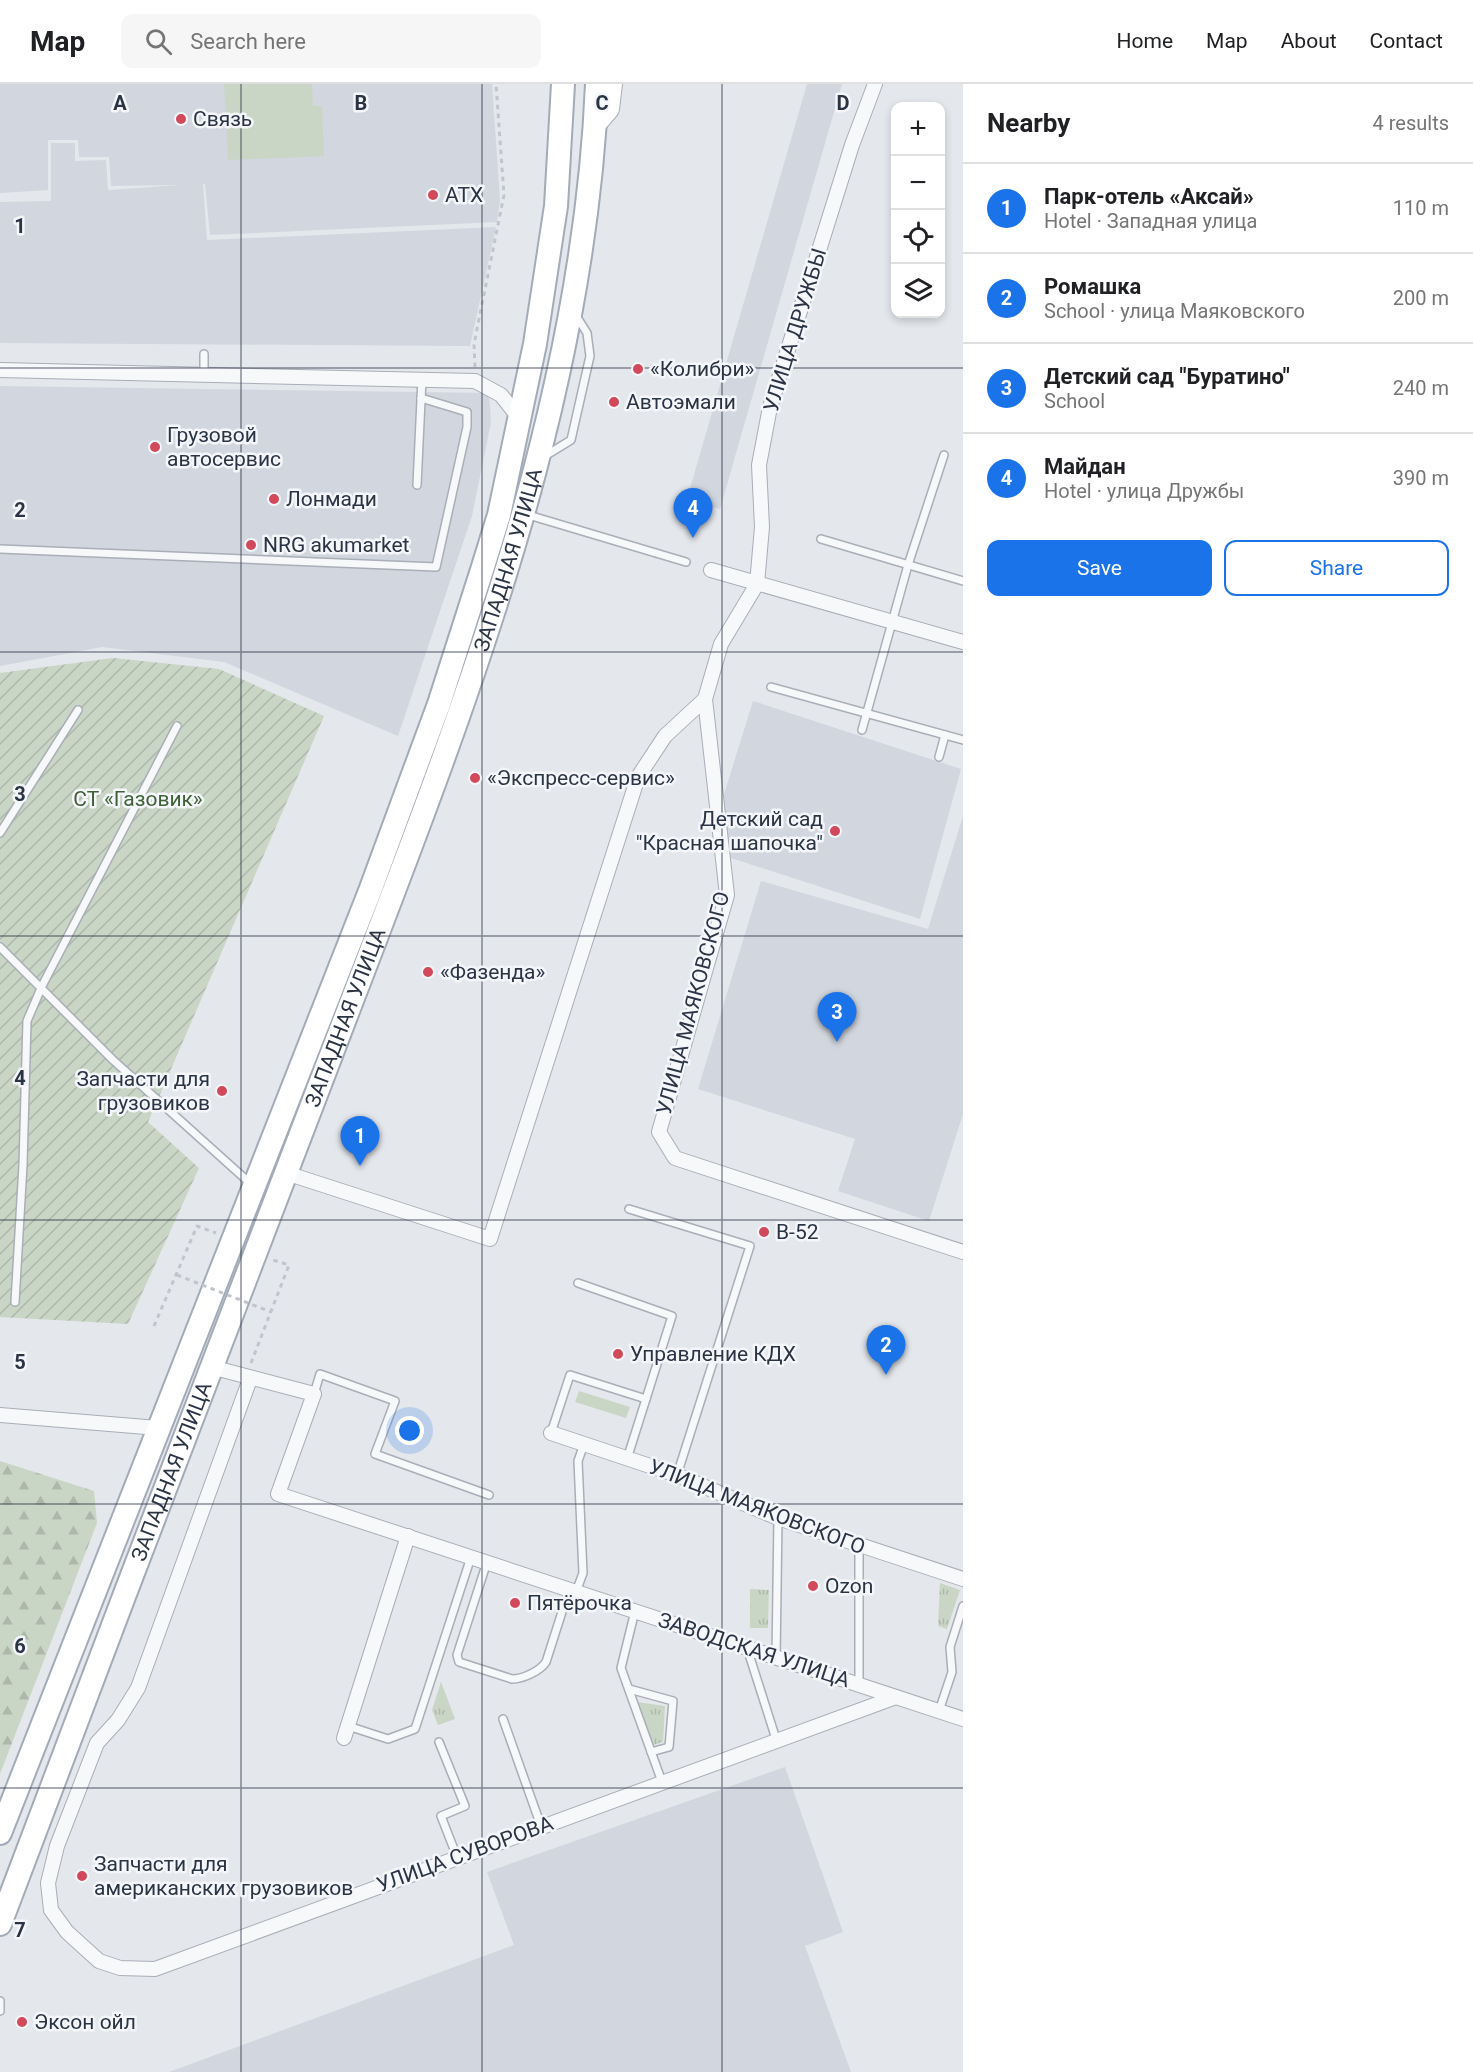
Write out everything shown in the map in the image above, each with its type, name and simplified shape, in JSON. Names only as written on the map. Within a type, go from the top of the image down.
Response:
[{"type":"main road","name":"ЗАПАДНАЯ УЛИЦА","points":[[0,1833],[370,891],[439,704],[500,515],[535,344],[556,206],[563,84]]},
{"type":"main road","name":"ЗАПАДНАЯ УЛИЦА","points":[[0,1924],[395,890],[458,715],[525,514],[570,308],[587,218],[596,124],[597,84]]},
{"type":"street","points":[[596,124],[609,109],[612,84]]},
{"type":"street","name":"УЛИЦА ДРУЖБЫ","points":[[705,699],[721,644],[757,584],[762,527],[759,465],[770,407],[852,145],[875,84]]},
{"type":"street","points":[[0,370],[475,381],[501,395],[519,418]]},
{"type":"street","points":[[711,570],[963,642]]},
{"type":"street","points":[[286,1173],[490,1239],[638,777],[665,736],[705,699]]},
{"type":"street","name":"УЛИЦА МАЯКОВСКОГО","points":[[705,699],[727,895],[658,1132],[675,1158],[963,1252]]},
{"type":"street","points":[[211,1367],[314,1394]]},
{"type":"street","name":"ЗАПАДНАЯ УЛИЦА","points":[[51,1910],[48,1883],[57,1846],[98,1743],[118,1720],[138,1688],[250,1379]]},
{"type":"street","name":"ЗАВОДСКАЯ УЛИЦА","points":[[314,1394],[278,1494],[963,1719]]},
{"type":"street","points":[[0,1415],[158,1428]]},
{"type":"street","name":"УЛИЦА МАЯКОВСКОГО","points":[[551,1433],[677,1475],[778,1518],[963,1579]]},
{"type":"street","points":[[346,1732],[408,1536]]},
{"type":"street","name":"УЛИЦА СУВОРОВА","points":[[51,1910],[67,1932],[99,1961],[120,1968],[155,1969],[776,1739],[896,1697]]},
{"type":"lane","points":[[204,354],[204,374]]},
{"type":"lane","points":[[417,485],[422,379]]},
{"type":"lane","points":[[0,549],[436,567],[467,427],[467,412],[421,398]]},
{"type":"lane","points":[[861,730],[908,565],[944,455]]},
{"type":"lane","points":[[525,514],[686,562]]},
{"type":"lane","points":[[821,539],[963,580]]},
{"type":"lane","points":[[771,687],[963,740]]},
{"type":"lane","points":[[0,832],[78,710]]},
{"type":"lane","points":[[15,1302],[23,1164],[27,1021],[42,986],[177,726]]},
{"type":"lane","points":[[939,757],[945,735]]},
{"type":"lane","points":[[0,946],[113,1060],[255,1188]]},
{"type":"lane","points":[[629,1209],[750,1246],[677,1475]]},
{"type":"lane","points":[[578,1283],[672,1316],[627,1459]]},
{"type":"lane","points":[[314,1394],[320,1374],[395,1401],[375,1455],[489,1495]]},
{"type":"lane","points":[[551,1433],[570,1375],[646,1399]]},
{"type":"lane","points":[[487,1562],[457,1655],[459,1662],[512,1679],[520,1678],[541,1668],[546,1662],[573,1591],[583,1573],[578,1461],[584,1444]]},
{"type":"lane","points":[[776,1658],[778,1518]]},
{"type":"lane","points":[[859,1546],[859,1685]]},
{"type":"lane","points":[[346,1732],[387,1739],[415,1729],[471,1557]]},
{"type":"lane","points":[[939,1711],[952,1672],[950,1647],[963,1606]]},
{"type":"lane","points":[[635,1611],[621,1668],[662,1782]]},
{"type":"lane","points":[[747,1648],[776,1739]]},
{"type":"lane","points":[[628,1689],[673,1701],[669,1747],[651,1752]]},
{"type":"lane","points":[[503,1719],[541,1826]]},
{"type":"lane","points":[[439,1742],[465,1806],[441,1816],[457,1857]]},
{"type":"lane","points":[[0,2001],[0,2011]]},
{"type":"path","points":[[475,381],[474,344],[504,195],[496,84]]},
{"type":"path","points":[[154,1326],[197,1226]]},
{"type":"path","points":[[251,1363],[289,1265]]},
{"type":"path","points":[[177,1275],[271,1312]]},
{"type":"shaded area","points":[[0,84],[492,84],[500,200],[497,222],[210,235],[205,184],[203,184],[207,240],[496,227],[470,346],[0,343],[0,202],[51,201],[51,143],[75,143],[75,161],[106,160],[108,190],[181,185],[111,186],[109,157],[79,157],[78,140],[48,140],[48,190],[0,193]]},
{"type":"shaded area","points":[[807,84],[842,84],[720,509],[687,499]]},
{"type":"shaded area","points":[[0,386],[489,393],[491,422],[472,516],[398,736],[224,662],[102,647],[0,666]]},
{"type":"shaded area","name":"Детский сад \"Красная шапочка\"","points":[[753,701],[961,769],[920,919],[731,858],[721,804]]},
{"type":"shaded area","points":[[963,816],[963,1114],[929,1221],[838,1191],[855,1139],[698,1089],[761,881],[928,929]]},
{"type":"shaded area","points":[[785,1767],[843,1932],[805,1946],[851,2072],[169,2072],[514,1945],[487,1872]]},
{"type":"green space","points":[[224,84],[312,84],[313,106],[322,106],[324,156],[228,160]]},
{"type":"green space","name":"СТ «Газовик»","points":[[113,658],[219,669],[324,716],[148,1122],[199,1168],[128,1324],[0,1317],[0,673]]},
{"type":"green space","points":[[579,1391],[630,1407],[626,1418],[575,1402]]},
{"type":"green space","points":[[0,1461],[94,1491],[97,1523],[0,1774]]},
{"type":"green space","points":[[940,1583],[960,1590],[947,1629],[938,1626]]},
{"type":"green space","points":[[750,1589],[769,1590],[768,1628],[750,1628]]},
{"type":"green space","points":[[441,1682],[455,1719],[438,1725],[432,1710]]},
{"type":"green space","points":[[637,1702],[665,1706],[663,1742],[653,1745]]},
{"type":"place","name":"Связь","points":[[181,119]]},
{"type":"place","name":"АТХ","points":[[433,195]]},
{"type":"place","name":"«Колибри»","points":[[638,369]]},
{"type":"place","name":"Автоэмали","points":[[614,402]]},
{"type":"place","name":"Грузовой автосервис","points":[[155,447]]},
{"type":"place","name":"Лонмади","points":[[274,499]]},
{"type":"place","name":"Майдан","points":[[693,538]]},
{"type":"place","name":"NRG akumarket","points":[[251,545]]},
{"type":"place","name":"«Экспресс-сервис»","points":[[475,778]]},
{"type":"place","name":"Детский сад \"Красная шапочка\"","points":[[835,831]]},
{"type":"place","name":"«Фазенда»","points":[[428,972]]},
{"type":"place","name":"Детский сад \"Буратино\"","points":[[837,1042]]},
{"type":"place","name":"Запчасти для грузовиков","points":[[222,1091]]},
{"type":"place","name":"Парк-отель «Аксай»","points":[[360,1166]]},
{"type":"place","name":"В-52","points":[[764,1232]]},
{"type":"place","name":"Управление КДХ","points":[[618,1354]]},
{"type":"place","name":"Ромашка","points":[[886,1375]]},
{"type":"place","name":"Ozon","points":[[813,1586]]},
{"type":"place","name":"Пятёрочка","points":[[515,1603]]},
{"type":"place","name":"Запчасти для американских грузовиков","points":[[82,1876]]},
{"type":"place","name":"Эксон ойл","points":[[22,2022]]}]
